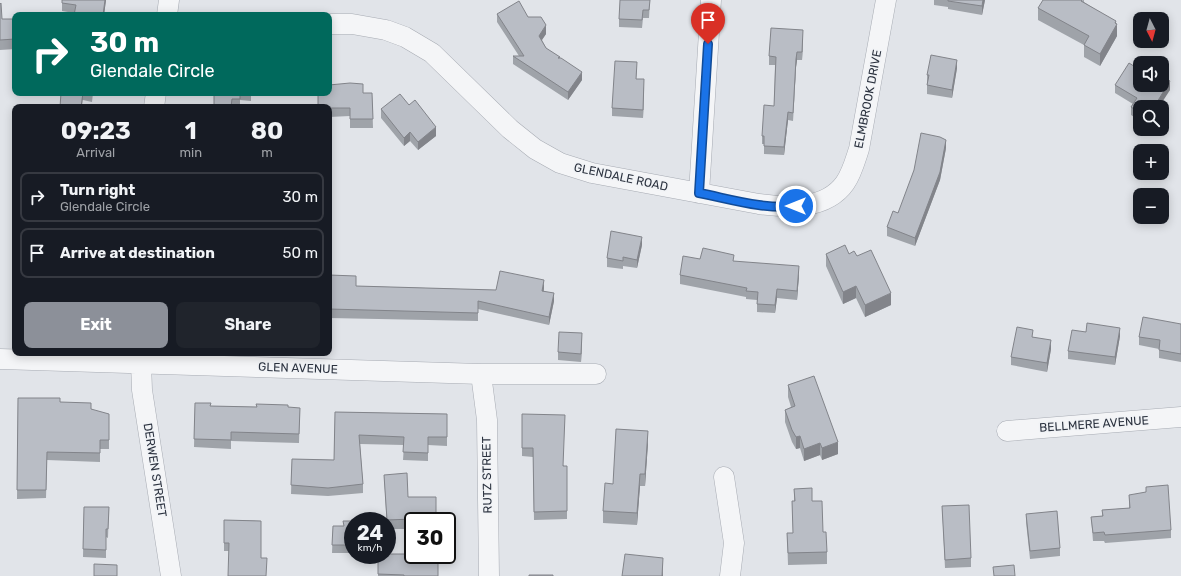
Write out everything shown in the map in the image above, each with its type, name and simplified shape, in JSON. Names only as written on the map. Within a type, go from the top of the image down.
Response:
[{"type":"street","points":[[167,12],[169,0]]},
{"type":"street","points":[[699,193],[711,0]]},
{"type":"street","name":"ELMBROOK DRIVE","points":[[836,192],[844,184],[852,171],[859,149],[886,0]]},
{"type":"street","name":"GLENDALE ROAD","points":[[332,24],[352,24],[386,30],[405,37],[432,53],[510,129],[535,149],[560,163],[592,173],[786,208],[806,205],[836,192]]},
{"type":"street","name":"GLEN AVENUE","points":[[0,359],[480,374],[596,374]]},
{"type":"street","name":"DERWEN STREET","points":[[141,363],[142,390],[171,576]]},
{"type":"street","name":"RUTZ STREET","points":[[480,374],[487,420],[489,576]]},
{"type":"street","name":"BELLMERE AVENUE","points":[[1007,430],[1181,417]]},
{"type":"street","points":[[724,477],[734,543],[730,576]]},
{"type":"building","points":[[62,0],[105,0],[103,12],[75,12],[76,5],[62,3]]},
{"type":"building","points":[[620,0],[650,0],[649,10],[643,10],[642,20],[619,19]]},
{"type":"building","points":[[948,0],[983,0],[982,6]]},
{"type":"building","points":[[1043,0],[1082,0],[1081,1],[1116,21],[1115,23],[1117,24],[1100,54],[1084,45],[1089,36],[1038,8]]},
{"type":"building","points":[[519,1],[528,17],[541,17],[546,25],[539,36],[546,48],[560,57],[558,58],[561,58],[582,72],[568,92],[513,56],[524,56],[497,14]]},
{"type":"building","points":[[1,3],[2,19],[12,19],[12,39],[0,40]]},
{"type":"building","points":[[771,28],[803,30],[802,52],[797,52],[796,59],[793,113],[788,112],[784,147],[764,146],[764,136],[762,136],[764,105],[774,106],[776,57],[769,56]]},
{"type":"building","points":[[931,55],[957,60],[952,90],[927,85],[929,75],[927,75]]},
{"type":"building","points":[[615,61],[637,62],[636,79],[644,79],[643,110],[612,108]]},
{"type":"building","points":[[1129,63],[1133,66],[1133,92],[1163,92],[1158,100],[1136,100],[1137,98],[1115,85]]},
{"type":"building","points":[[350,83],[363,84],[363,93],[372,93],[373,119],[350,119],[350,108],[332,108],[332,104],[318,104],[318,96],[332,96],[332,85]]},
{"type":"building","points":[[400,94],[409,105],[415,100],[436,127],[418,142],[410,132],[404,138],[381,109]]},
{"type":"building","points":[[61,96],[83,96],[81,104],[60,104]]},
{"type":"building","points":[[214,96],[240,96],[240,99],[232,99],[231,104],[214,104]]},
{"type":"building","points":[[921,133],[940,137],[946,140],[940,172],[915,238],[887,227],[893,211],[898,213],[914,170]]},
{"type":"building","points":[[611,231],[642,237],[637,260],[623,257],[623,261],[607,258]]},
{"type":"building","points":[[845,245],[849,254],[854,251],[857,256],[871,250],[891,293],[865,305],[856,286],[843,292],[826,254]]},
{"type":"building","points":[[703,248],[734,255],[733,261],[799,266],[797,291],[777,289],[775,305],[757,304],[758,292],[746,291],[747,288],[680,275],[683,256],[700,259]]},
{"type":"building","points":[[500,271],[544,280],[542,291],[554,293],[549,317],[478,301],[478,313],[332,309],[332,275],[356,276],[356,286],[496,290]]},
{"type":"building","points":[[1143,317],[1181,324],[1181,354],[1159,350],[1160,340],[1139,337]]},
{"type":"building","points":[[1087,323],[1120,328],[1115,357],[1068,351],[1072,330],[1086,332]]},
{"type":"building","points":[[1017,327],[1033,330],[1032,337],[1051,340],[1047,363],[1011,357]]},
{"type":"building","points":[[559,332],[582,333],[581,354],[558,352]]},
{"type":"building","points":[[814,376],[838,442],[822,448],[820,443],[804,449],[800,436],[796,437],[792,430],[785,410],[795,406],[788,385]]},
{"type":"building","points":[[18,398],[60,398],[60,402],[91,403],[91,409],[109,414],[109,440],[100,440],[100,453],[47,452],[46,490],[17,490]]},
{"type":"building","points":[[195,403],[211,403],[210,406],[257,407],[256,404],[288,405],[288,407],[300,408],[299,434],[231,432],[231,440],[194,439]]},
{"type":"building","points":[[335,412],[447,414],[447,437],[428,437],[428,453],[403,452],[404,437],[359,435],[363,484],[328,488],[291,485],[292,459],[334,460]]},
{"type":"building","points":[[522,414],[565,415],[563,466],[567,466],[567,511],[534,512],[533,448],[522,448]]},
{"type":"building","points":[[616,429],[648,431],[645,474],[640,474],[637,513],[603,511],[605,483],[613,484]]},
{"type":"building","points":[[407,473],[408,497],[436,497],[436,512],[404,512],[404,519],[396,520],[396,512],[386,512],[384,475]]},
{"type":"building","points":[[1168,485],[1171,530],[1105,535],[1104,532],[1093,533],[1091,517],[1103,516],[1102,510],[1130,508],[1129,495],[1146,492],[1146,487]]},
{"type":"building","points":[[812,488],[812,501],[822,501],[823,532],[826,532],[827,552],[788,553],[787,533],[793,533],[792,501],[795,501],[794,489]]},
{"type":"building","points":[[969,505],[971,558],[945,560],[942,506]]},
{"type":"building","points":[[84,507],[109,507],[108,529],[106,529],[106,550],[83,549]]},
{"type":"building","points":[[1057,511],[1060,548],[1030,551],[1026,514]]},
{"type":"building","points":[[224,520],[261,521],[261,558],[267,558],[266,576],[228,576],[229,543],[224,543]]},
{"type":"building","points":[[333,526],[344,526],[344,545],[332,545]]},
{"type":"building","points":[[396,554],[404,554],[404,564],[438,564],[438,576],[378,574],[378,564],[396,564]]},
{"type":"building","points":[[625,554],[663,558],[662,576],[622,576]]},
{"type":"building","points":[[94,564],[117,565],[117,576],[94,576]]},
{"type":"building","points":[[1014,565],[1015,576],[994,576],[993,567]]},
{"type":"building","points":[[553,575],[553,576],[529,576]]},
{"type":"route","points":[[708,44],[699,193],[786,208],[796,206]]}]
